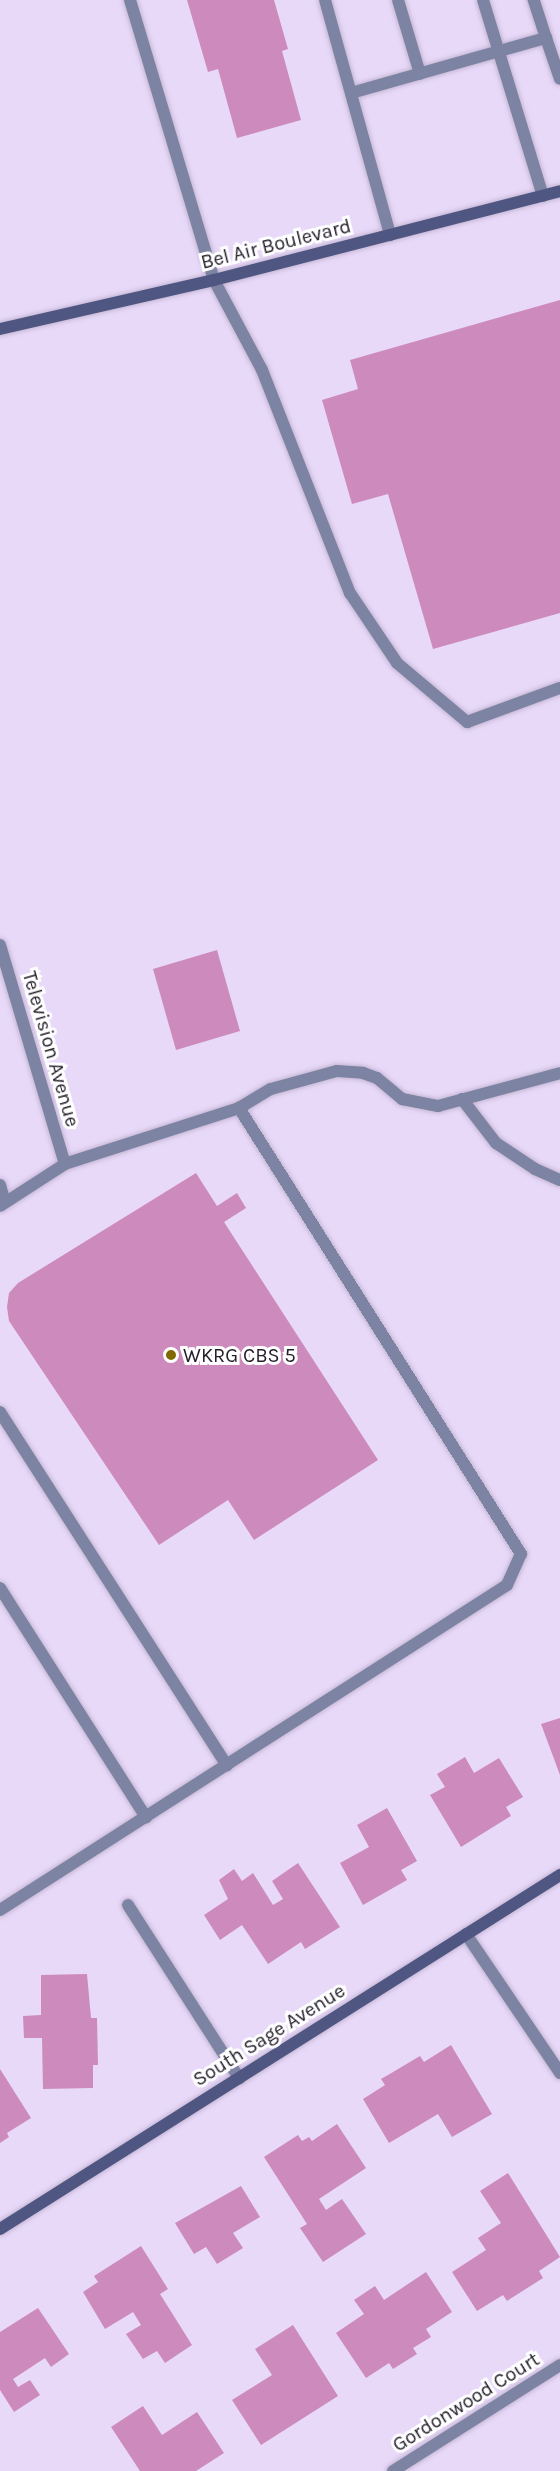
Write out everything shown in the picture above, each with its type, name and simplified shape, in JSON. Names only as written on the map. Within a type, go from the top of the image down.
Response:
[{"type":"street","points":[[130,0],[214,280],[262,370],[350,593],[397,663],[467,722],[560,688]]},
{"type":"street","points":[[325,0],[390,235]]},
{"type":"street","points":[[398,0],[420,74]]},
{"type":"street","points":[[483,0],[543,196]]},
{"type":"street","points":[[534,0],[560,79]]},
{"type":"street","points":[[351,93],[546,38]]},
{"type":"street","name":"Bel Air Boulevard","points":[[0,329],[214,280],[560,191]]},
{"type":"street","name":"Television Avenue","points":[[0,945],[65,1164]]},
{"type":"street","points":[[0,1185],[2,1204],[65,1164],[239,1108],[272,1089],[337,1071],[363,1072],[377,1078],[402,1099],[416,1104],[438,1106],[560,1073]]},
{"type":"street","points":[[462,1099],[496,1143],[560,1180]]},
{"type":"street","points":[[0,1910],[507,1585],[521,1554],[239,1108]]},
{"type":"street","points":[[0,1412],[227,1765]]},
{"type":"street","points":[[0,1588],[146,1816]]},
{"type":"street","name":"South Sage Avenue","points":[[0,2229],[560,1875]]},
{"type":"street","points":[[128,1905],[239,2078]]},
{"type":"street","points":[[466,1934],[560,2073]]},
{"type":"street","name":"Gordonwood Court","points":[[393,2471],[560,2365]]},
{"type":"building","points":[[187,0],[274,0],[288,49],[282,51],[301,120],[237,138],[218,69],[208,72]]},
{"type":"building","points":[[560,300],[560,613],[433,649],[388,494],[352,504],[322,400],[358,389],[350,360]]},
{"type":"building","points":[[217,950],[240,1031],[176,1050],[153,969]]},
{"type":"building","name":"WKRG CBS 5","points":[[196,1173],[217,1206],[237,1193],[246,1208],[224,1222],[378,1460],[254,1540],[228,1500],[159,1545],[9,1321],[7,1307],[9,1293],[18,1283]]},
{"type":"building","points":[[560,1718],[560,1775],[541,1724]]},
{"type":"building","points":[[465,1757],[474,1773],[499,1758],[523,1797],[506,1807],[511,1816],[461,1847],[430,1795],[445,1787],[437,1774]]},
{"type":"building","points":[[387,1808],[417,1861],[401,1870],[407,1880],[363,1905],[340,1863],[369,1847],[357,1825]]},
{"type":"building","points":[[298,1863],[340,1927],[305,1949],[301,1942],[268,1964],[242,1925],[220,1940],[204,1915],[228,1899],[219,1880],[234,1869],[242,1881],[253,1873],[273,1905],[283,1899],[272,1881]]},
{"type":"building","points":[[87,1974],[91,2018],[97,2018],[98,2065],[93,2065],[93,2088],[43,2089],[42,2038],[24,2038],[23,2016],[41,2015],[41,1975]]},
{"type":"building","points":[[451,2045],[492,2114],[452,2137],[438,2114],[389,2143],[363,2099],[385,2085],[381,2079],[420,2056],[424,2062]]},
{"type":"building","points":[[0,2069],[31,2118],[7,2133],[9,2137],[0,2143]]},
{"type":"building","points":[[337,2124],[366,2168],[319,2199],[326,2210],[342,2199],[366,2234],[323,2262],[300,2228],[307,2224],[264,2157],[298,2135],[302,2141],[309,2137],[312,2141]]},
{"type":"building","points":[[508,2173],[560,2257],[539,2271],[543,2278],[507,2301],[503,2295],[477,2311],[452,2272],[486,2250],[478,2238],[501,2223],[480,2191]]},
{"type":"building","points":[[241,2186],[260,2217],[233,2233],[243,2248],[217,2264],[206,2247],[194,2254],[175,2223]]},
{"type":"building","points":[[141,2246],[168,2289],[160,2294],[192,2345],[165,2363],[157,2351],[143,2359],[126,2334],[141,2325],[133,2312],[105,2329],[83,2292],[98,2282],[94,2276]]},
{"type":"building","points":[[426,2272],[452,2312],[426,2329],[431,2337],[413,2348],[417,2354],[393,2369],[389,2363],[366,2378],[336,2333],[364,2314],[354,2300],[375,2286],[384,2300]]},
{"type":"building","points":[[38,2308],[69,2354],[51,2367],[45,2358],[13,2379],[18,2387],[30,2380],[40,2395],[14,2412],[0,2390],[0,2332]]},
{"type":"building","points":[[293,2325],[338,2396],[261,2445],[232,2400],[272,2375],[255,2349]]},
{"type":"building","points":[[143,2406],[162,2435],[197,2412],[224,2453],[196,2471],[140,2471],[111,2427]]},
{"type":"place","name":"WKRG CBS 5","points":[[171,1355]]}]
